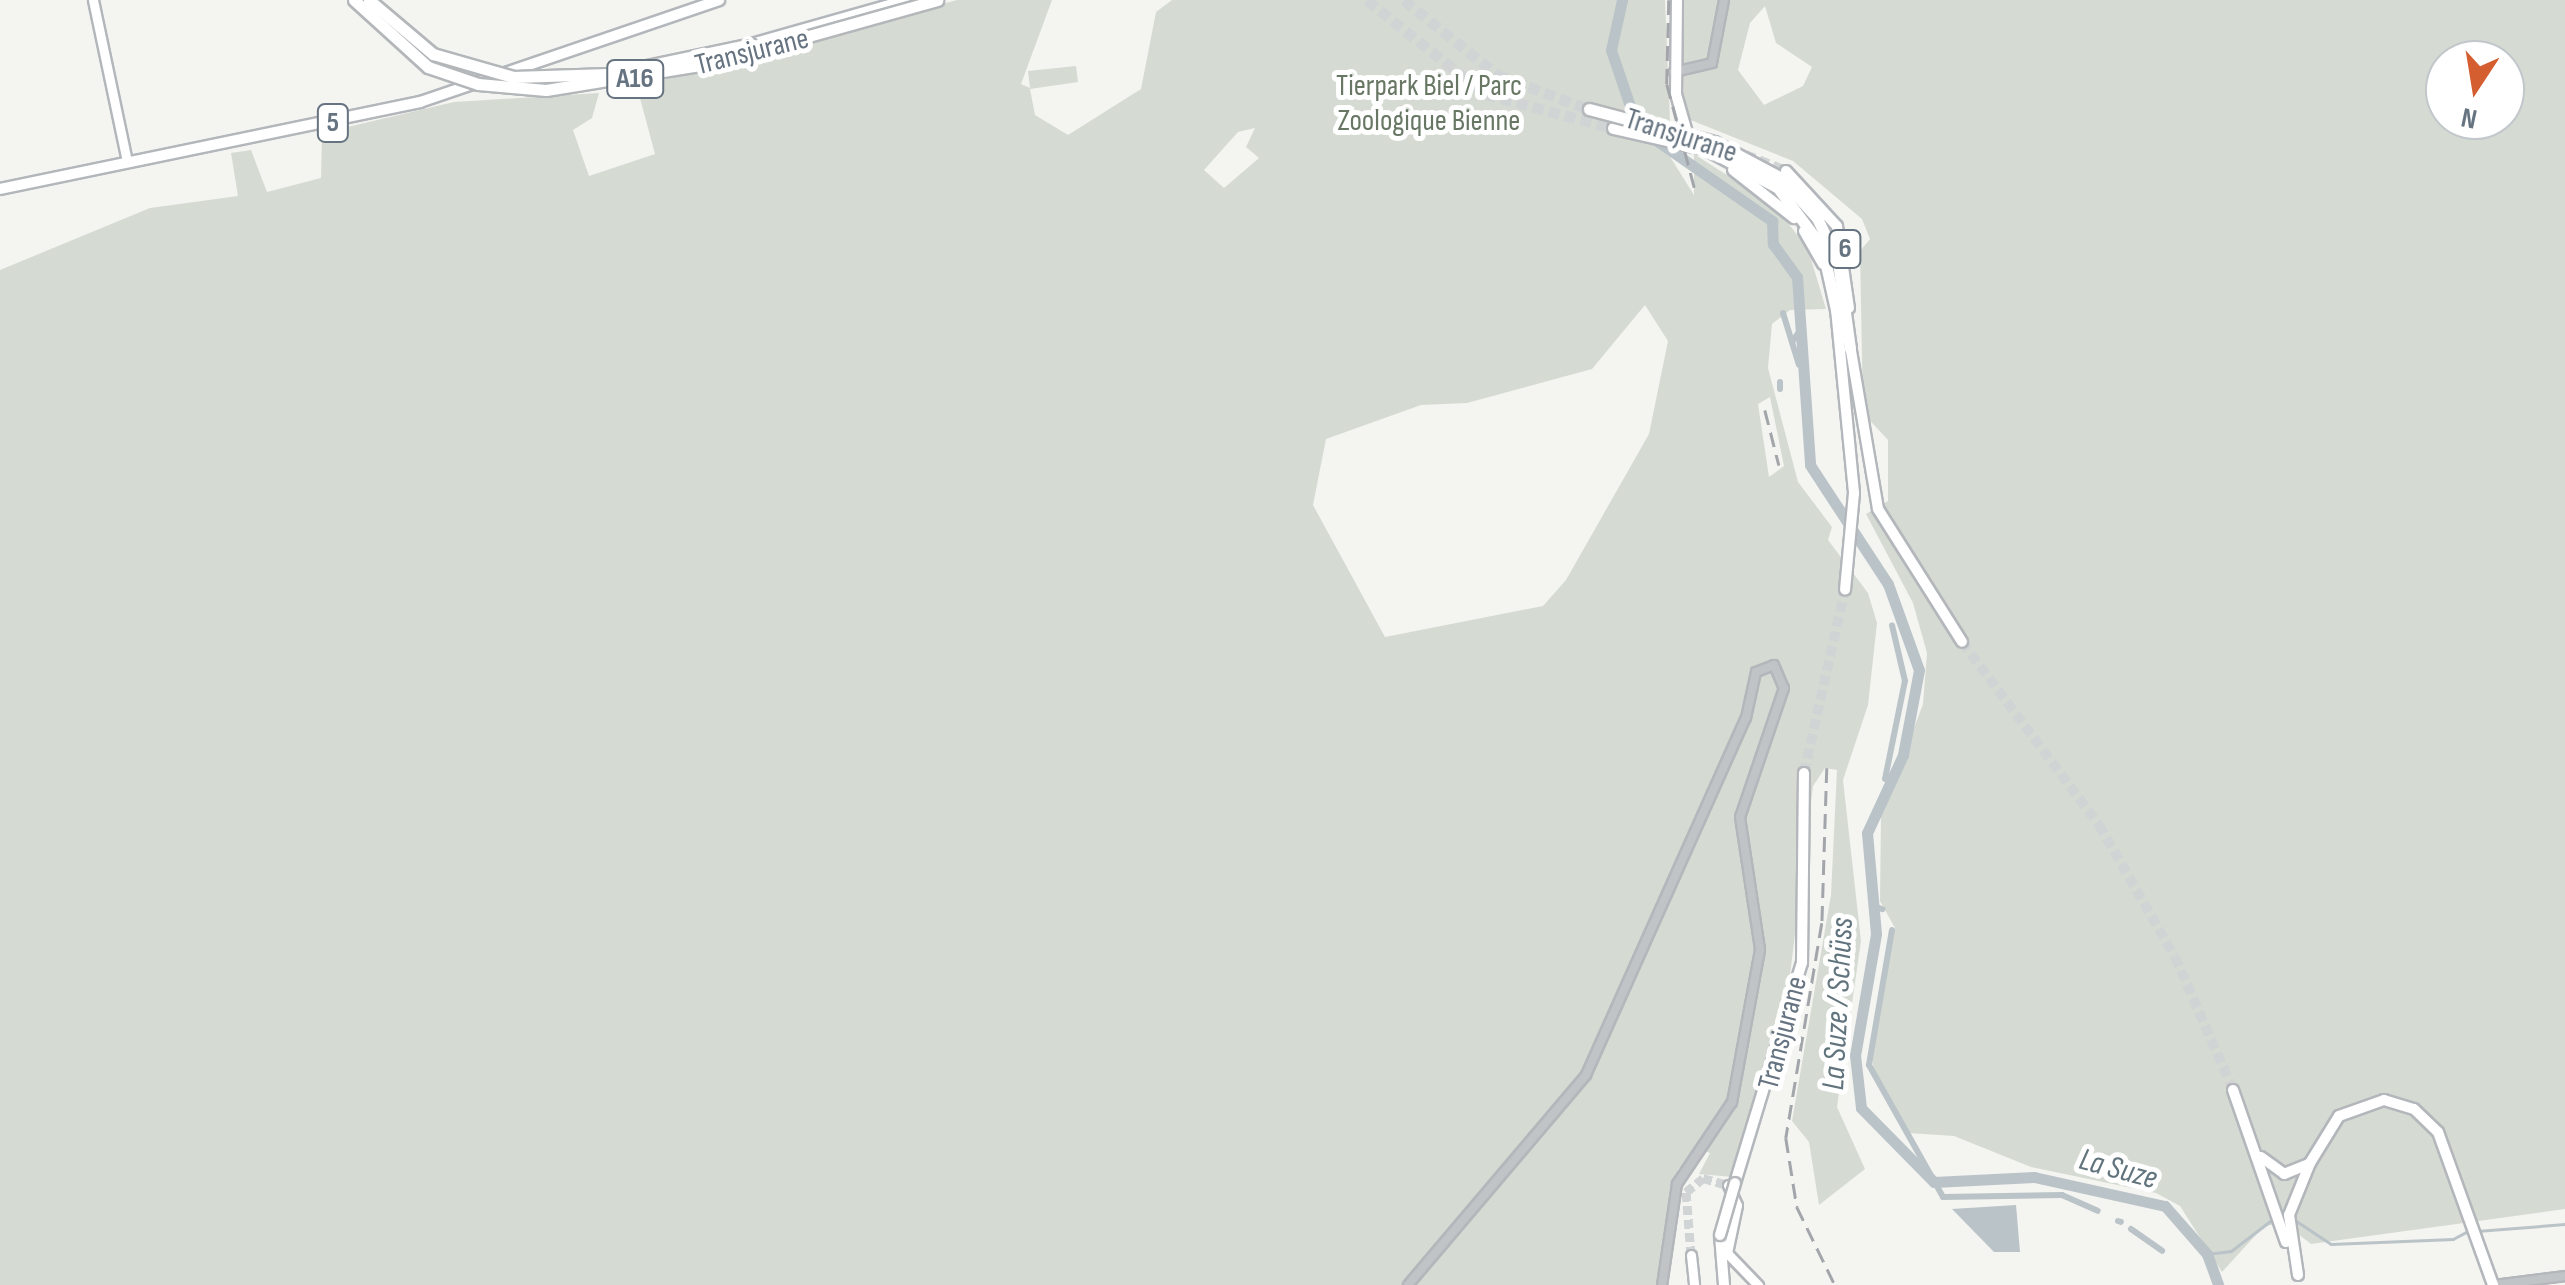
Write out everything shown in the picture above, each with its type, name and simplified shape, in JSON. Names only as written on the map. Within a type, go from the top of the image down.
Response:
[{"type":"highway","name":"Transjurane","points":[[354,0],[428,67],[478,84],[546,90],[712,63],[937,0]]},
{"type":"highway","name":"Transjurane","points":[[369,0],[448,61],[545,79],[672,62],[906,0]]},
{"type":"highway","name":"Transjurane","points":[[1588,109],[1714,142],[1788,183],[1829,239],[1840,275],[1850,348]]},
{"type":"highway","name":"Transjurane","points":[[1614,128],[1715,152],[1778,188],[1822,247],[1838,314]]},
{"type":"main road","points":[[93,0],[127,162]]},
{"type":"main road","name":"5","points":[[0,189],[456,93],[719,0]]},
{"type":"main road","name":"6","points":[[1677,0],[1674,72],[1684,123],[1702,150],[1796,219],[1838,314]]},
{"type":"main road","name":"6","points":[[1786,171],[1818,198],[1840,233],[1850,348]]},
{"type":"main road","name":"Transjurane","points":[[1838,314],[1849,445]]},
{"type":"main road","name":"Transjurane","points":[[1850,348],[1866,443]]},
{"type":"main road","points":[[1849,445],[1866,443]]},
{"type":"main road","name":"6","points":[[1866,443],[1878,509],[1962,642]]},
{"type":"main road","name":"6","points":[[1845,590],[1854,492],[1849,445]]},
{"type":"main road","points":[[1848,460],[1869,457]]},
{"type":"main road","name":"Transjurane","points":[[1724,1285],[1720,1235],[1730,1186],[1802,963],[1804,773]]},
{"type":"main road","points":[[2233,1090],[2300,1280]]},
{"type":"main road","points":[[2300,1280],[2288,1215],[2310,1163],[2340,1116],[2374,1101],[2410,1107],[2435,1128],[2494,1285]]},
{"type":"main road","points":[[2252,1142],[2279,1173],[2310,1163]]},
{"type":"main road","points":[[1730,1186],[1732,1216],[1726,1245],[1740,1275],[1758,1285]]},
{"type":"main road","points":[[1691,1255],[1694,1285]]},
{"type":"street","points":[[1674,72],[1712,62],[1724,0]]},
{"type":"street","points":[[1408,1285],[1586,1075],[1742,727],[1756,672],[1769,664],[1782,671],[1784,688],[1749,772],[1739,830],[1760,950],[1732,1102],[1677,1184],[1662,1285]]},
{"type":"street","points":[[2494,1285],[2565,1276]]},
{"type":"green space","name":"Tierpark Biel / Parc Zoologique Bienne","points":[[957,0],[1052,0],[1021,84],[1030,88],[1028,71],[1076,66],[1078,82],[1030,89],[1035,115],[1068,135],[1141,89],[1156,12],[1172,0],[1665,0],[1670,121],[1653,117],[1659,139],[1694,195],[1694,154],[1775,206],[1808,249],[1826,309],[1790,310],[1772,324],[1768,368],[1798,482],[1832,527],[1828,540],[1868,593],[1877,623],[1868,705],[1843,780],[1861,941],[1837,1107],[1865,1169],[1819,1205],[1809,1142],[1792,1121],[1831,895],[1837,770],[1825,768],[1813,786],[1790,975],[1740,1159],[1733,1177],[1699,1174],[1710,1153],[1702,1150],[1678,1169],[1659,1285],[0,1285],[0,270],[150,208],[238,196],[231,153],[251,150],[267,192],[321,178],[322,133],[454,102],[599,93],[592,118],[573,130],[589,176],[655,154],[637,87]],"holes":[[[1255,128],[1246,147],[1259,158],[1224,188],[1204,170],[1238,132]],[[1645,305],[1668,341],[1649,434],[1566,580],[1543,606],[1385,637],[1313,505],[1326,439],[1421,405],[1467,403],[1592,369]],[[1770,397],[1784,466],[1769,477],[1758,404]]]},
{"type":"green space","points":[[1677,0],[2565,0],[2565,1209],[2311,1244],[2284,1223],[2264,1226],[2222,1272],[2180,1206],[2156,1193],[2031,1167],[1954,1136],[1908,1133],[1875,1080],[1871,1052],[1895,928],[1880,901],[1881,816],[1923,704],[1927,653],[1913,603],[1866,514],[1888,501],[1888,440],[1863,413],[1860,251],[1870,239],[1862,219],[1793,161],[1688,119],[1674,72]],"holes":[[[1765,6],[1776,43],[1812,67],[1803,86],[1764,105],[1738,70],[1750,23]]]},
{"type":"shaded area","points":[[2016,1205],[2020,1252],[1994,1252],[1952,1209]]},
{"type":"waterway","name":"La Suze / Schüss","points":[[1622,0],[1611,50],[1637,127],[1772,221],[1773,244],[1797,277],[1810,465],[1888,584],[1919,670],[1903,755],[1867,833],[1876,934],[1855,1055],[1861,1108],[1934,1182],[2034,1177],[2165,1206],[2207,1254],[2218,1285]]},
{"type":"waterway","points":[[1783,313],[1799,365]]},
{"type":"waterway","points":[[1792,342],[1803,326]]},
{"type":"waterway","points":[[1780,382],[1780,389]]},
{"type":"waterway","points":[[1885,779],[1905,681],[1892,625]]},
{"type":"waterway","points":[[1874,906],[1882,909]]},
{"type":"waterway","points":[[1892,930],[1869,1065],[1943,1197],[2062,1195],[2098,1211]]},
{"type":"waterway","points":[[2207,1254],[2231,1251],[2273,1219]]},
{"type":"waterway","points":[[2295,1220],[2331,1244],[2453,1239],[2470,1230]]},
{"type":"waterway","points":[[2477,1231],[2565,1224]]},
{"type":"waterway","points":[[2131,1229],[2162,1251]]},
{"type":"tunnel","points":[[1367,0],[1485,94],[1613,128]]},
{"type":"tunnel","points":[[1404,0],[1498,75],[1588,109]]},
{"type":"tunnel","points":[[1745,155],[1786,171]]},
{"type":"tunnel","points":[[1804,773],[1845,590]]},
{"type":"tunnel","points":[[1962,642],[2099,825],[2175,957],[2233,1090]]},
{"type":"tunnel","points":[[1691,1255],[1686,1192],[1703,1178],[1728,1185]]},
{"type":"railway","points":[[1669,0],[1667,84],[1696,193]]},
{"type":"railway","points":[[1765,410],[1779,465]]},
{"type":"railway","points":[[1827,768],[1822,923],[1786,1138],[1797,1207],[1835,1285]]},
{"type":"water label","name":"La Suze","points":[[2118,1170]]}]
